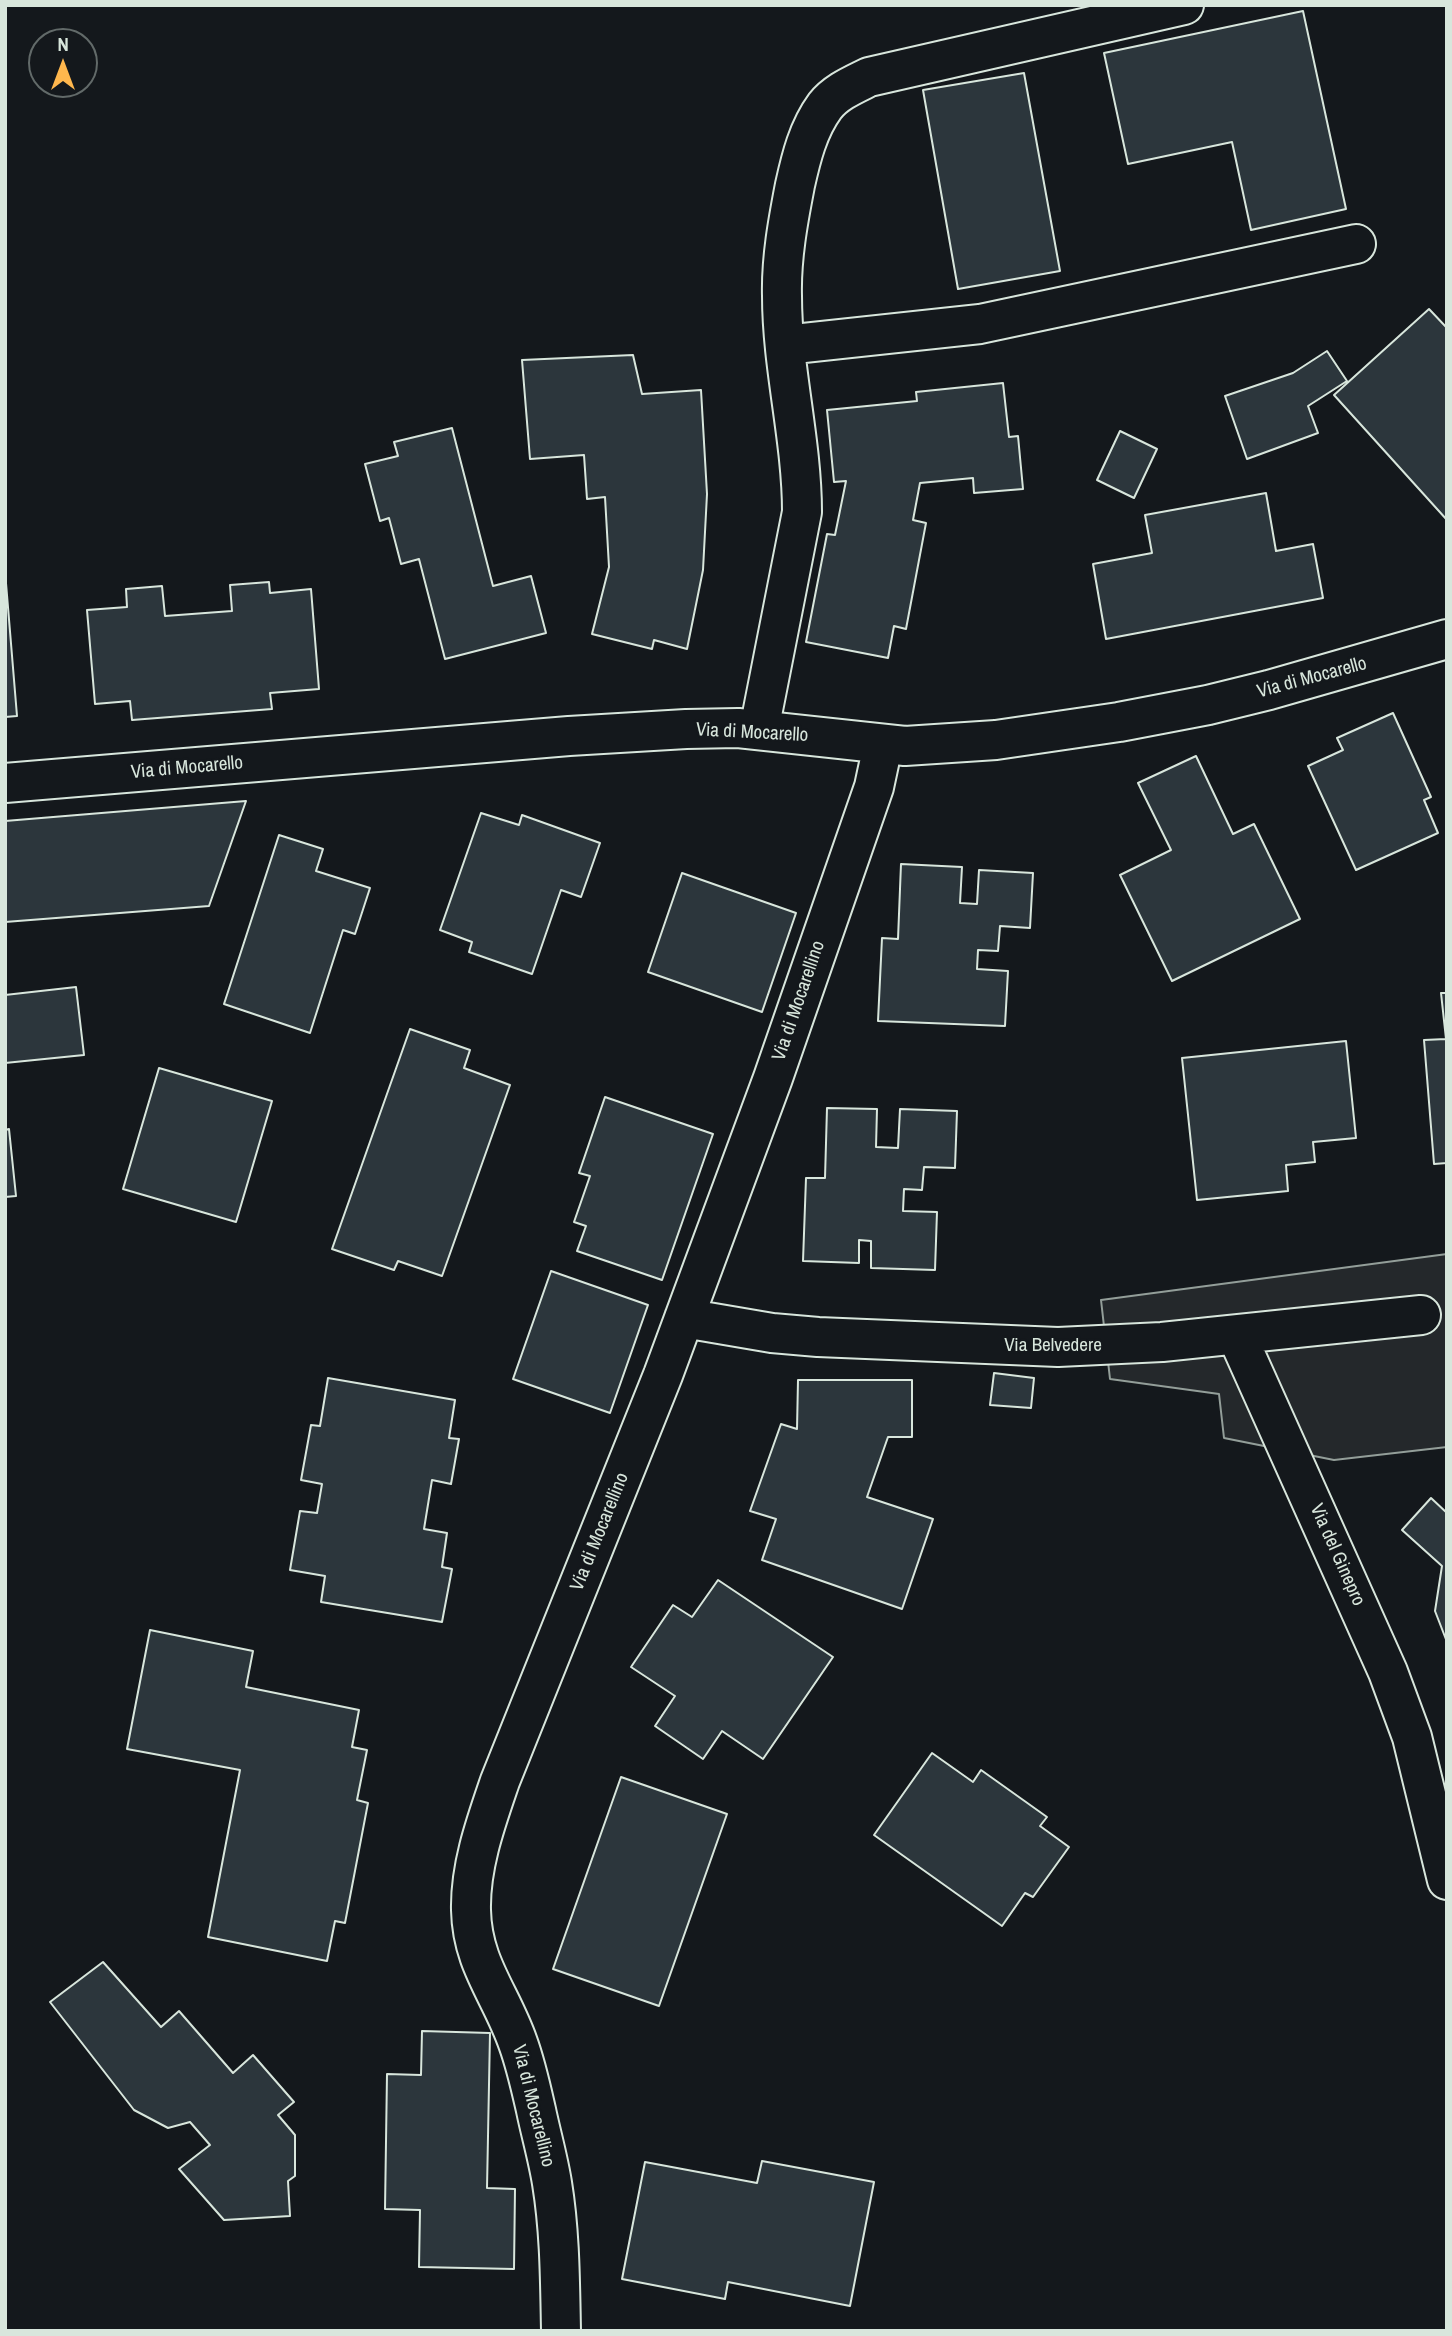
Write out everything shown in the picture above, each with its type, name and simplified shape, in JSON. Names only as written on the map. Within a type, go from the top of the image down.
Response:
[{"type":"street","points":[[759,730],[802,512],[802,486],[785,345],[782,294],[789,214],[801,159],[809,136],[826,105],[869,77],[892,70],[1184,5]]},
{"type":"street","points":[[785,345],[980,324],[1356,244]]},
{"type":"street","name":"Via di Mocarello","points":[[5,783],[614,733],[720,728],[759,730],[883,746],[923,746],[996,740],[1164,714],[1269,690],[1447,639]]},
{"type":"street","name":"Via di Mocarellino","points":[[561,2331],[560,2253],[552,2181],[519,2044],[506,2012],[481,1965],[474,1940],[471,1908],[474,1872],[485,1825],[517,1736],[640,1434],[773,1078],[873,787],[883,746]]},
{"type":"street","name":"Via Belvedere","points":[[684,1318],[818,1338],[1016,1346],[1108,1346],[1237,1336],[1421,1315]]},
{"type":"street","name":"Via del Ginepro","points":[[1237,1336],[1388,1672],[1412,1737],[1435,1778],[1447,1881]]},
{"type":"shaded area","points":[[1447,1254],[1447,1447],[1334,1460],[1224,1438],[1219,1394],[1110,1379],[1101,1300]]},
{"type":"building","points":[[1303,11],[1346,209],[1251,230],[1232,142],[1128,164],[1104,53]]},
{"type":"building","points":[[1024,73],[1060,271],[958,289],[923,90]]},
{"type":"building","points":[[1429,309],[1447,328],[1447,520],[1334,395]]},
{"type":"building","points":[[1327,351],[1347,381],[1308,406],[1318,433],[1247,459],[1225,396],[1293,373]]},
{"type":"building","points":[[633,355],[642,394],[701,390],[707,494],[703,570],[687,649],[654,640],[652,649],[592,634],[609,567],[605,497],[587,499],[584,455],[530,459],[522,360]]},
{"type":"building","points":[[1003,383],[1009,437],[1018,436],[1023,489],[974,493],[973,478],[920,483],[913,520],[926,523],[906,629],[894,626],[888,658],[806,642],[827,534],[835,535],[846,481],[834,482],[827,410],[917,401],[916,392]]},
{"type":"building","points":[[452,428],[493,586],[531,576],[546,633],[445,659],[419,559],[401,564],[389,518],[380,521],[365,464],[398,456],[394,442]]},
{"type":"building","points":[[1120,431],[1157,449],[1134,498],[1097,480]]},
{"type":"building","points":[[1266,493],[1276,551],[1313,544],[1323,598],[1106,639],[1093,564],[1152,553],[1145,515]]},
{"type":"building","points":[[5,571],[17,716],[5,717]]},
{"type":"building","points":[[269,582],[270,593],[311,589],[319,689],[270,693],[272,709],[132,720],[130,701],[95,704],[87,610],[127,607],[126,589],[162,586],[165,616],[232,611],[230,585]]},
{"type":"building","points":[[1393,713],[1431,797],[1424,800],[1438,833],[1356,870],[1308,766],[1343,750],[1337,738]]},
{"type":"building","points":[[1196,756],[1233,834],[1254,824],[1300,919],[1172,981],[1120,875],[1171,850],[1138,783]]},
{"type":"building","points":[[246,801],[209,906],[5,922],[5,821]]},
{"type":"building","points":[[481,813],[519,825],[522,815],[600,843],[581,897],[561,890],[532,974],[469,952],[472,942],[440,930]]},
{"type":"building","points":[[279,835],[323,849],[316,871],[370,888],[355,934],[343,930],[310,1033],[224,1004]]},
{"type":"building","points":[[901,864],[962,867],[960,903],[977,904],[979,870],[1033,873],[1030,928],[1000,926],[998,951],[978,950],[977,969],[1008,971],[1005,1026],[878,1021],[882,938],[898,939]]},
{"type":"building","points":[[682,873],[796,913],[762,1012],[648,972]]},
{"type":"building","points":[[76,987],[84,1055],[5,1063],[5,995]]},
{"type":"building","points":[[1441,993],[1447,993],[1447,1163],[1434,1164],[1424,1040],[1446,1039]]},
{"type":"building","points":[[410,1029],[470,1050],[464,1068],[510,1085],[442,1276],[398,1261],[394,1270],[332,1249]]},
{"type":"building","points":[[1346,1041],[1356,1138],[1313,1142],[1315,1162],[1286,1165],[1288,1191],[1197,1200],[1182,1058]]},
{"type":"building","points":[[159,1068],[272,1101],[236,1222],[123,1189]]},
{"type":"building","points":[[605,1097],[713,1134],[662,1280],[577,1251],[586,1226],[574,1222],[590,1176],[579,1173]]},
{"type":"building","points":[[827,1108],[877,1109],[876,1147],[898,1148],[900,1109],[957,1111],[955,1168],[924,1167],[922,1190],[904,1189],[903,1211],[937,1212],[935,1270],[871,1268],[871,1241],[859,1240],[859,1263],[803,1261],[806,1178],[825,1178]]},
{"type":"building","points":[[9,1129],[16,1196],[5,1197],[5,1130]]},
{"type":"building","points":[[551,1271],[648,1305],[610,1413],[513,1379]]},
{"type":"building","points":[[994,1373],[1034,1378],[1031,1408],[990,1405]]},
{"type":"building","points":[[328,1378],[455,1400],[449,1438],[459,1439],[451,1484],[432,1480],[424,1529],[447,1533],[442,1567],[452,1569],[442,1622],[321,1602],[325,1576],[290,1570],[300,1511],[317,1513],[322,1484],[301,1480],[311,1425],[320,1426]]},
{"type":"building","points":[[798,1380],[912,1380],[912,1437],[888,1437],[867,1497],[933,1519],[902,1609],[762,1560],[776,1519],[750,1511],[781,1424],[797,1429]]},
{"type":"building","points":[[1431,1498],[1447,1513],[1447,1642],[1435,1611],[1442,1566],[1402,1530]]},
{"type":"building","points":[[718,1580],[833,1657],[763,1759],[722,1731],[703,1759],[655,1726],[675,1696],[631,1667],[673,1605],[692,1617]]},
{"type":"building","points":[[150,1630],[253,1651],[246,1687],[359,1710],[352,1747],[367,1750],[357,1800],[368,1803],[345,1923],[335,1921],[327,1961],[208,1937],[240,1770],[127,1749]]},
{"type":"building","points":[[932,1753],[973,1782],[981,1770],[1047,1817],[1040,1826],[1069,1847],[1033,1897],[1025,1893],[1002,1926],[874,1835]]},
{"type":"building","points":[[621,1777],[727,1814],[659,2006],[553,1969]]},
{"type":"building","points":[[103,1962],[161,2027],[179,2011],[233,2073],[253,2055],[294,2102],[278,2115],[295,2135],[295,2176],[288,2181],[290,2216],[224,2220],[179,2169],[210,2145],[190,2122],[168,2128],[134,2110],[50,2002]]},
{"type":"building","points":[[422,2031],[490,2033],[487,2188],[515,2189],[514,2269],[419,2267],[420,2210],[385,2209],[387,2074],[421,2075]]},
{"type":"building","points":[[762,2161],[874,2182],[850,2306],[728,2282],[725,2299],[622,2279],[645,2162],[757,2183]]}]
